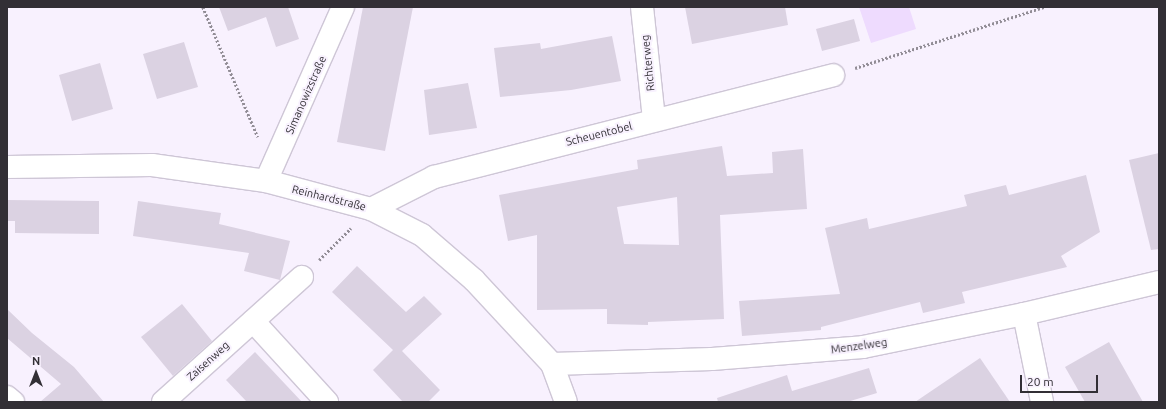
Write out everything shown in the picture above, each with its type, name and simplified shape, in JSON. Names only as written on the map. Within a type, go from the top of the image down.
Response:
[{"type":"street","name":"Simanowizstraße","points":[[266,181],[343,7]]},
{"type":"street","name":"Richterweg","points":[[642,7],[654,120]]},
{"type":"street","name":"Scheuentobel","points":[[371,209],[434,177],[833,75]]},
{"type":"street","name":"Reinhardstraße","points":[[7,167],[152,165],[266,181],[371,209],[422,236],[474,280],[552,364],[566,402]]},
{"type":"street","name":"Zaisenweg","points":[[163,402],[302,277]]},
{"type":"street","name":"Menzelweg","points":[[552,364],[712,359],[863,347],[1024,314],[1159,282]]},
{"type":"street","points":[[1024,314],[1042,402]]},
{"type":"street","points":[[253,321],[327,402]]},
{"type":"street","points":[[7,397],[12,402]]},
{"type":"path","points":[[203,7],[266,154],[276,160]]},
{"type":"path","points":[[833,75],[1044,7]]},
{"type":"path","points":[[302,277],[371,209]]},
{"type":"shaded area","points":[[859,7],[909,7],[916,29],[871,43]]},
{"type":"building","points":[[219,7],[288,7],[299,39],[276,47],[266,17],[228,31]]},
{"type":"building","points":[[363,7],[413,7],[385,151],[337,142]]},
{"type":"building","points":[[685,7],[785,7],[788,25],[692,44]]},
{"type":"building","points":[[854,19],[860,41],[822,51],[816,29]]},
{"type":"building","points":[[612,36],[621,81],[571,90],[500,97],[494,48],[540,43],[541,49]]},
{"type":"building","points":[[184,42],[198,87],[157,99],[143,54]]},
{"type":"building","points":[[100,63],[113,109],[72,121],[59,75]]},
{"type":"building","points":[[468,83],[477,128],[429,135],[424,90]]},
{"type":"building","points":[[722,146],[727,176],[773,173],[772,152],[803,149],[807,209],[720,215],[724,319],[648,322],[648,325],[607,324],[607,309],[537,310],[537,235],[508,241],[499,195],[638,169],[637,160]],"holes":[[[677,197],[679,245],[624,244],[617,207]]]},
{"type":"building","points":[[1159,153],[1159,249],[1151,250],[1129,160]]},
{"type":"building","points":[[1086,175],[1100,232],[1061,256],[1067,267],[962,292],[965,303],[923,313],[920,302],[821,327],[821,330],[742,336],[739,301],[840,294],[825,228],[867,218],[869,229],[967,206],[964,195],[1006,185],[1009,195]]},
{"type":"building","points":[[7,200],[99,201],[99,234],[15,233],[15,221],[7,221]]},
{"type":"building","points":[[138,201],[221,213],[219,224],[290,241],[280,280],[244,271],[249,253],[133,236]]},
{"type":"building","points":[[357,266],[406,312],[424,296],[442,314],[402,351],[440,390],[428,402],[403,402],[373,370],[393,350],[332,292]]},
{"type":"building","points":[[182,304],[212,341],[173,376],[141,337]]},
{"type":"building","points":[[7,309],[32,333],[74,367],[104,402],[40,402],[61,384],[7,338]]},
{"type":"building","points":[[1109,342],[1143,402],[1085,402],[1065,367]]},
{"type":"building","points":[[255,352],[302,402],[247,402],[226,380]]},
{"type":"building","points":[[980,358],[1010,402],[915,402]]},
{"type":"building","points":[[869,368],[877,393],[847,402],[718,402],[717,398],[787,375],[792,391]]}]
